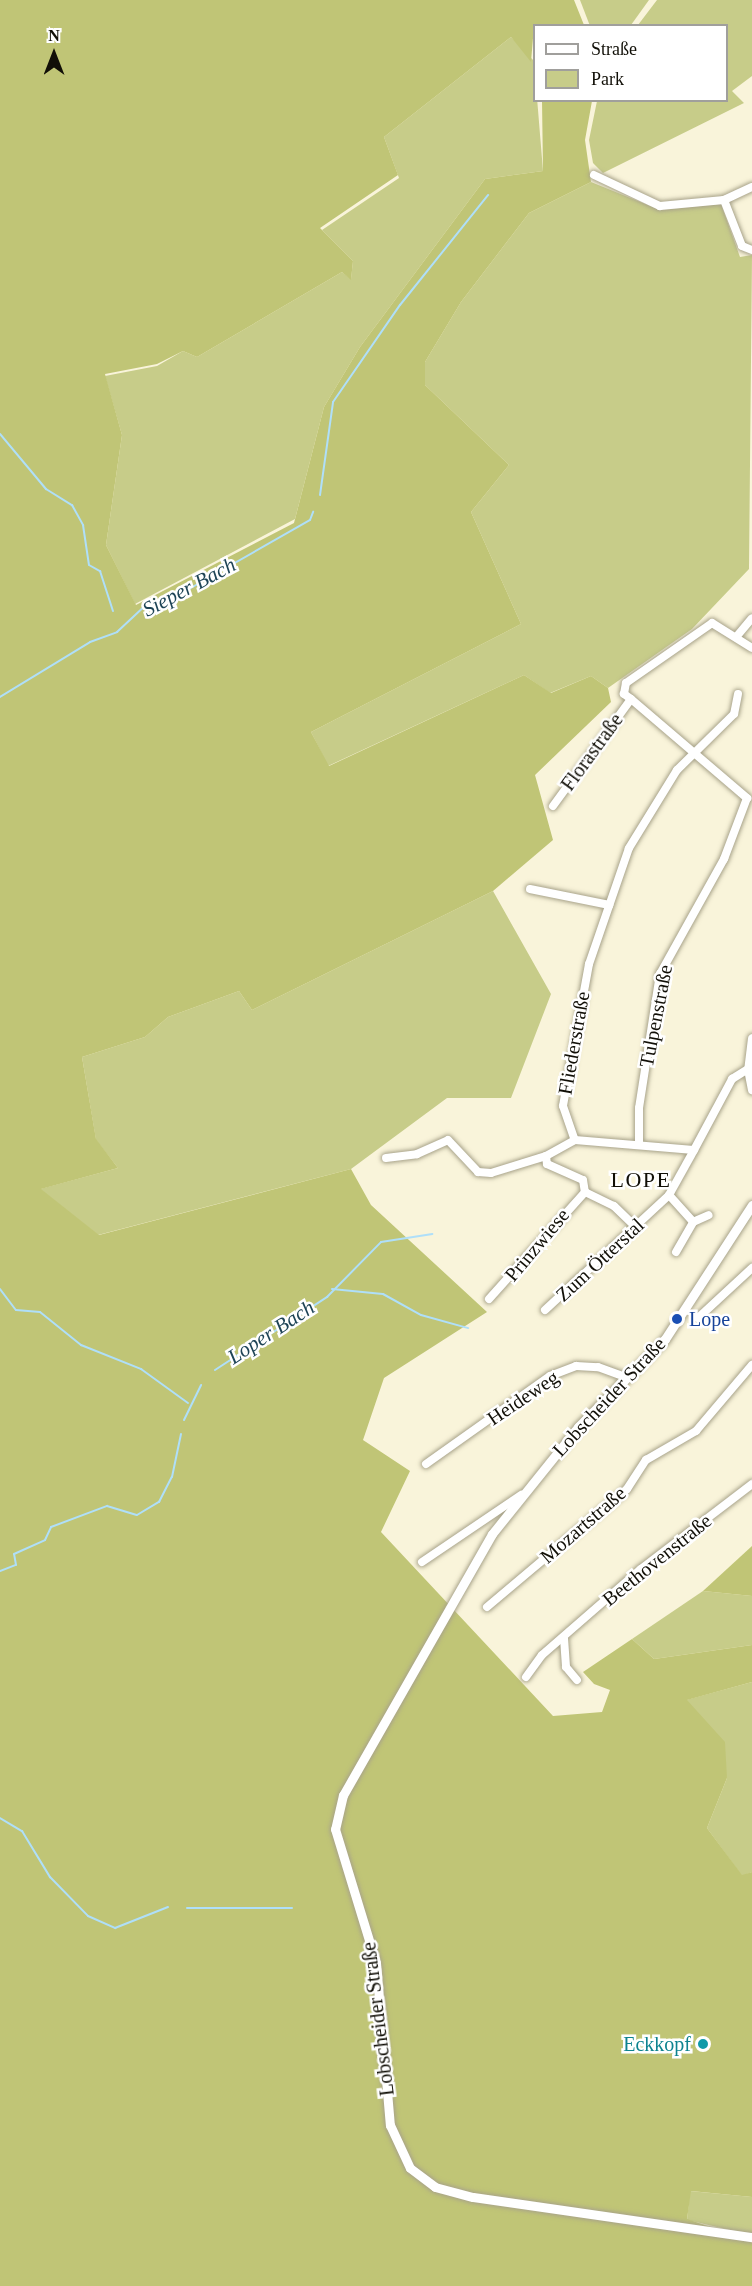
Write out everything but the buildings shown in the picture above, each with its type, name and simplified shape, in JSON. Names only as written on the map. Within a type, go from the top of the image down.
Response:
[{"type":"street","points":[[594,175],[660,206],[724,200],[752,187]]},
{"type":"street","points":[[724,200],[742,246],[752,250]]},
{"type":"street","points":[[737,636],[752,618]]},
{"type":"street","name":"Florastraße","points":[[750,796],[697,756],[624,694],[626,683],[704,626],[719,623],[752,648]]},
{"type":"street","points":[[697,756],[734,714],[738,694]]},
{"type":"street","name":"Florastraße","points":[[552,806],[631,699]]},
{"type":"street","name":"Fliederstraße","points":[[575,1140],[563,1106],[589,964],[628,848],[677,771],[697,756]]},
{"type":"street","name":"Tulpenstraße","points":[[639,1144],[639,1108],[660,974],[724,859],[750,796]]},
{"type":"street","points":[[530,889],[609,905]]},
{"type":"street","points":[[752,1038],[748,1069],[752,1090]]},
{"type":"street","points":[[386,1158],[417,1154],[448,1140],[478,1172],[546,1156],[575,1140],[694,1150],[732,1080],[748,1069]]},
{"type":"street","name":"Zum Ötterstal","points":[[545,1310],[669,1195],[694,1150]]},
{"type":"street","points":[[546,1156],[547,1164],[583,1180],[585,1192],[614,1206],[636,1227]]},
{"type":"street","name":"Prinzwiese","points":[[489,1299],[585,1192]]},
{"type":"street","points":[[669,1195],[693,1222]]},
{"type":"street","name":"Lobscheider Straße","points":[[752,1204],[665,1339],[521,1495],[464,1577],[385,1715],[336,1816],[335,1829],[376,1963],[390,2125],[410,2168],[435,2187],[752,2237]]},
{"type":"street","points":[[676,1252],[693,1222],[709,1215]]},
{"type":"street","points":[[698,1318],[752,1268]]},
{"type":"street","name":"Mozartstraße","points":[[487,1607],[627,1489],[646,1460],[696,1431],[752,1365]]},
{"type":"street","name":"Heideweg","points":[[426,1464],[550,1376],[587,1367],[619,1371],[628,1378]]},
{"type":"street","name":"Beethovenstraße","points":[[526,1677],[564,1638],[641,1569],[752,1484]]},
{"type":"street","name":"Lobscheider Straße","points":[[422,1562],[521,1495]]},
{"type":"street","points":[[564,1638],[566,1668],[577,1680]]},
{"type":"green space","points":[[0,0],[574,0],[584,24],[533,24],[531,62],[511,37],[384,137],[398,175],[320,228],[353,261],[351,280],[342,272],[197,357],[183,351],[157,364],[105,374],[122,435],[106,545],[136,605],[294,523],[324,407],[360,347],[485,179],[543,171],[542,102],[592,102],[585,140],[591,182],[529,213],[461,302],[425,362],[425,385],[509,465],[471,512],[521,624],[311,732],[329,766],[524,675],[551,693],[591,676],[608,688],[611,702],[535,775],[553,840],[493,891],[252,1010],[239,991],[168,1017],[145,1037],[82,1057],[96,1139],[118,1168],[41,1189],[99,1235],[351,1169],[371,1205],[487,1312],[384,1378],[363,1440],[410,1471],[381,1532],[553,1716],[602,1712],[610,1690],[594,1684],[583,1672],[632,1639],[654,1659],[752,1645],[752,1682],[687,1700],[725,1742],[727,1778],[707,1828],[742,1875],[752,1872],[752,2197],[691,2191],[687,2219],[752,2241],[752,2286],[0,2286]]},
{"type":"green space","points":[[580,0],[649,0],[632,24],[589,24]]},
{"type":"green space","points":[[657,0],[752,0],[752,76],[732,91],[744,103],[603,173],[593,163],[589,140],[597,102],[728,102],[728,24],[639,24]]},
{"type":"green space","points":[[511,37],[533,60],[533,102],[537,102],[543,171],[485,179],[360,347],[324,407],[295,519],[135,604],[106,545],[122,435],[105,376],[157,366],[183,351],[197,357],[342,272],[351,279],[353,261],[322,230],[399,178],[384,137]]},
{"type":"green space","points":[[591,182],[660,210],[721,204],[740,257],[752,255],[749,569],[692,629],[608,688],[591,676],[550,693],[524,675],[328,766],[311,732],[521,624],[471,512],[509,465],[425,385],[425,362],[461,302],[529,213]]},
{"type":"green space","points":[[493,891],[551,994],[511,1098],[447,1098],[351,1169],[98,1235],[40,1189],[118,1168],[96,1140],[82,1057],[145,1037],[168,1017],[239,991],[252,1010]]},
{"type":"green space","points":[[752,1546],[752,1596],[703,1591]]},
{"type":"green space","points":[[703,1591],[752,1596],[752,1645],[654,1659],[632,1639]]},
{"type":"green space","points":[[752,1682],[752,1872],[742,1876],[707,1828],[727,1778],[686,1700]]},
{"type":"green space","points":[[690,2191],[752,2197],[752,2235],[687,2220]]},
{"type":"waterway","points":[[320,495],[333,402],[400,305],[488,195]]},
{"type":"waterway","points":[[0,434],[46,489],[72,505],[83,525],[89,565],[100,571],[113,611]]},
{"type":"waterway","name":"Sieper Bach","points":[[0,697],[90,642],[117,632],[145,606],[189,589],[310,520],[313,512]]},
{"type":"waterway","name":"Loper Bach","points":[[215,1370],[327,1297],[381,1242],[432,1234]]},
{"type":"waterway","points":[[0,1289],[16,1310],[40,1312],[81,1345],[141,1369],[188,1403]]},
{"type":"waterway","points":[[332,1289],[383,1294],[421,1315],[468,1328]]},
{"type":"waterway","name":"Loper Bach","points":[[184,1420],[201,1385]]},
{"type":"waterway","name":"Loper Bach","points":[[0,1571],[16,1565],[14,1554],[45,1540],[51,1527],[107,1506],[137,1515],[159,1502],[172,1477],[181,1434]]},
{"type":"waterway","points":[[0,1818],[22,1831],[50,1877],[88,1916],[115,1928],[168,1907]]},
{"type":"waterway","points":[[187,1908],[292,1908]]},
{"type":"place","name":"Lope","points":[[677,1319]]},
{"type":"place","name":"Eckkopf","points":[[703,2044]]},
{"type":"district","name":"LOPE","points":[[641,1180]]}]
